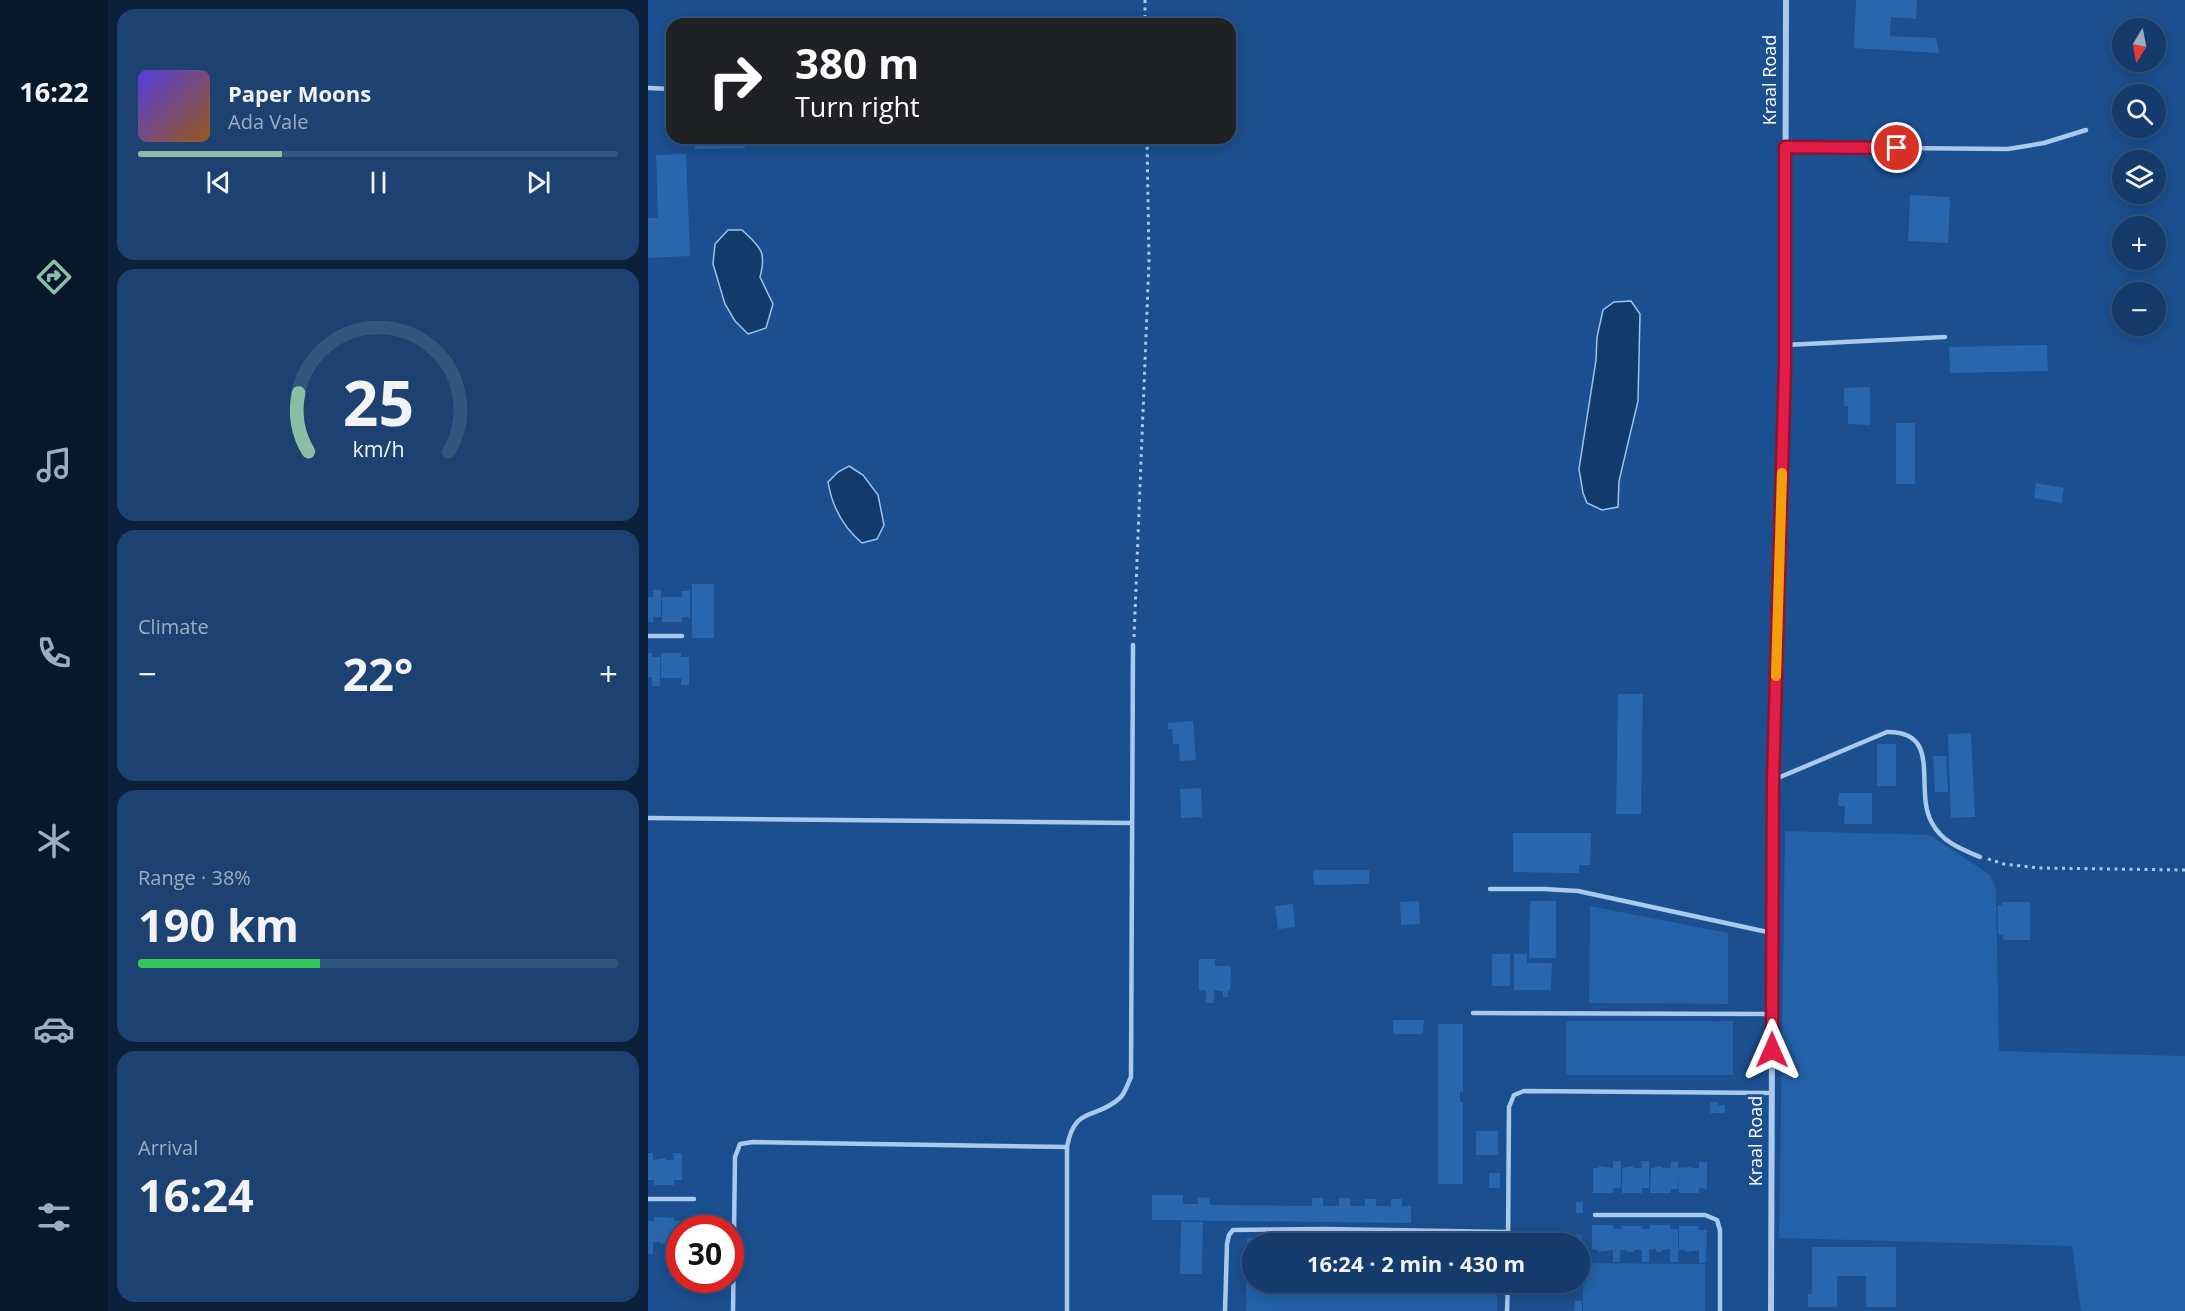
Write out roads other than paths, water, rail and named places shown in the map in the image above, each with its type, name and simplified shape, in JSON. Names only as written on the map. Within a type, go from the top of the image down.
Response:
[{"type":"street","name":"Kraal Road","points":[[1771,1311],[1773,780],[1785,345],[1786,0]]},
{"type":"lane","points":[[648,88],[666,89]]},
{"type":"lane","points":[[1785,147],[2008,149],[2044,143],[2086,130]]},
{"type":"lane","points":[[1785,345],[1945,337]]},
{"type":"lane","points":[[648,636],[682,636]]},
{"type":"lane","points":[[1067,1311],[1067,1147],[1070,1130],[1081,1117],[1105,1108],[1122,1096],[1131,1077],[1133,645]]},
{"type":"lane","points":[[1773,780],[1880,734],[1896,732],[1911,736],[1920,746],[1926,805],[1930,821],[1940,835],[1956,846],[1980,857]]},
{"type":"lane","points":[[648,818],[1132,823]]},
{"type":"lane","points":[[1490,889],[1578,891],[1772,933]]},
{"type":"lane","points":[[1473,1013],[1772,1014]]},
{"type":"lane","points":[[1225,1311],[1227,1244],[1233,1230],[1508,1232],[1509,1107],[1514,1095],[1524,1091],[1771,1093]]},
{"type":"lane","points":[[733,1311],[735,1157],[736,1149],[740,1144],[1067,1147]]},
{"type":"lane","points":[[648,1199],[694,1199]]},
{"type":"lane","points":[[1595,1215],[1705,1215],[1717,1220],[1720,1230],[1720,1311]]},
{"type":"lane","points":[[1507,1311],[1508,1293]]}]
